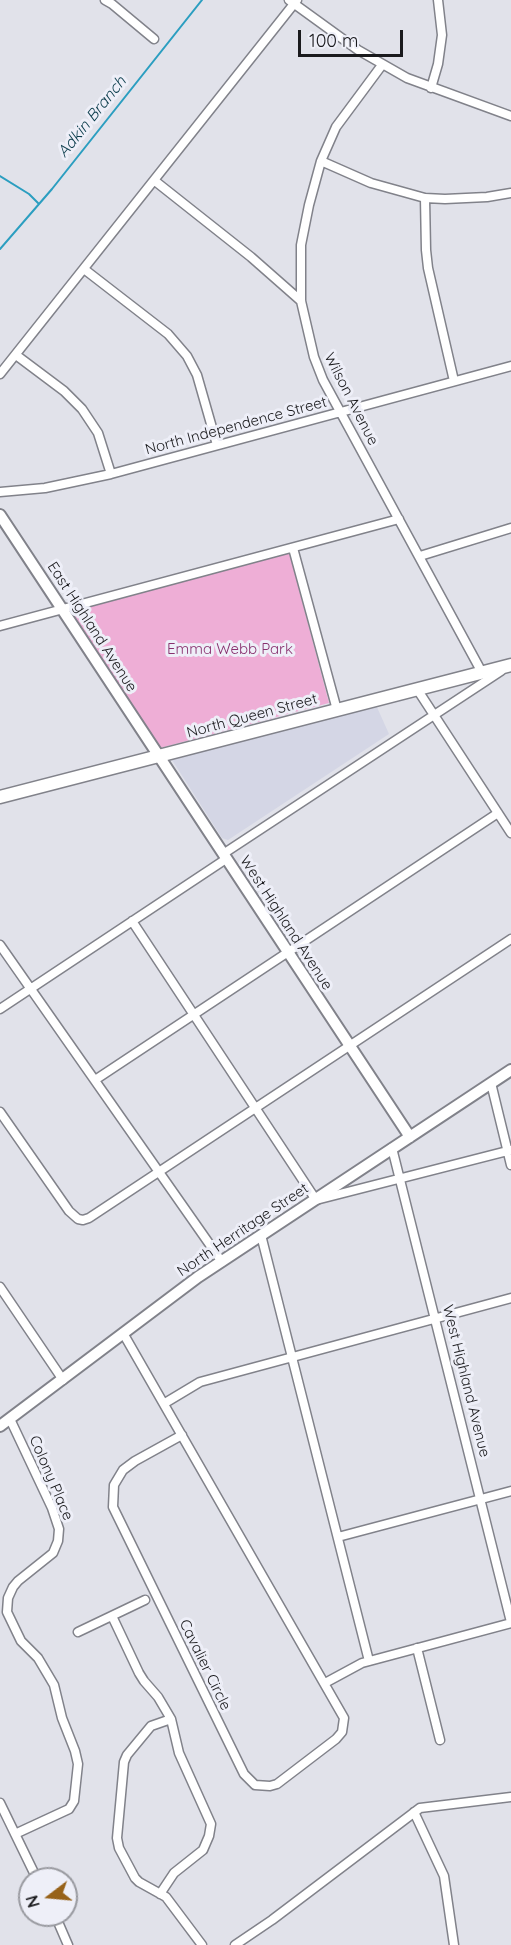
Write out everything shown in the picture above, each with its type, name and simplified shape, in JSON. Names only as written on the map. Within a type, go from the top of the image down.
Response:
[{"type":"main road","name":"North Queen Street","points":[[0,797],[510,665]]},
{"type":"street","points":[[105,0],[154,39]]},
{"type":"street","points":[[431,88],[438,64],[442,35],[438,0]]},
{"type":"street","points":[[0,374],[154,181],[293,1],[358,50],[382,64],[431,88],[511,116]]},
{"type":"street","name":"Wilson Avenue","points":[[382,64],[336,127],[321,161],[301,245],[301,301],[314,357],[340,412],[479,667]]},
{"type":"street","points":[[321,161],[371,183],[425,198],[445,200],[511,193]]},
{"type":"street","points":[[154,181],[251,257],[301,301]]},
{"type":"street","points":[[425,198],[428,268],[454,381]]},
{"type":"street","points":[[84,269],[168,334],[187,356],[197,375],[216,445]]},
{"type":"street","points":[[16,355],[64,391],[82,409],[98,433],[111,474]]},
{"type":"street","name":"North Independence Street","points":[[0,492],[45,488],[111,474],[511,366]]},
{"type":"street","name":"East Highland Avenue","points":[[0,515],[157,756]]},
{"type":"street","points":[[0,626],[399,519]]},
{"type":"street","points":[[420,556],[511,528]]},
{"type":"street","points":[[293,548],[337,710]]},
{"type":"street","points":[[0,1009],[510,665]]},
{"type":"street","points":[[417,689],[511,833]]},
{"type":"street","name":"West Highland Avenue","points":[[157,756],[410,1137]]},
{"type":"street","points":[[95,1080],[498,813]]},
{"type":"street","points":[[132,921],[316,1200],[509,1150]]},
{"type":"street","points":[[0,1112],[69,1211],[78,1219],[89,1218],[511,939]]},
{"type":"street","points":[[0,945],[222,1262]]},
{"type":"street","name":"North Herritage Street","points":[[0,1426],[198,1277],[511,1070]]},
{"type":"street","points":[[491,1083],[511,1165]]},
{"type":"street","name":"West Highland Avenue","points":[[392,1148],[511,1622]]},
{"type":"street","points":[[261,1236],[369,1661]]},
{"type":"street","points":[[0,1287],[63,1380]]},
{"type":"street","points":[[165,1403],[200,1382],[511,1298]]},
{"type":"street","points":[[123,1333],[325,1683],[362,1663],[511,1622]]},
{"type":"street","name":"Colony Place","points":[[10,1419],[52,1508],[59,1529],[58,1541],[53,1553],[13,1587],[8,1598],[7,1612],[21,1641],[38,1658],[54,1685],[62,1718],[78,1764],[75,1801],[69,1809],[15,1834]]},
{"type":"street","name":"Cavalier Circle","points":[[182,1435],[123,1470],[114,1485],[113,1506],[238,1764],[255,1785],[277,1784],[342,1732],[344,1718],[325,1683]]},
{"type":"street","points":[[338,1537],[511,1491]]},
{"type":"street","points":[[78,1632],[145,1600]]},
{"type":"street","points":[[112,1616],[144,1681],[158,1697],[171,1719],[179,1753],[211,1824],[203,1850],[174,1873],[160,1894]]},
{"type":"street","points":[[417,1648],[440,1740]]},
{"type":"street","points":[[171,1719],[151,1726],[126,1755],[117,1838],[119,1848],[135,1878],[166,1897],[202,1945]]},
{"type":"street","points":[[235,1945],[272,1920],[420,1808],[511,1797]]},
{"type":"street","points":[[0,1803],[32,1867]]},
{"type":"street","points":[[414,1812],[444,1876],[454,1945]]},
{"type":"street","points":[[60,1927],[68,1945]]},
{"type":"shaded area","points":[[376,705],[389,734],[228,840],[222,838],[172,760]]},
{"type":"green space","name":"Emma Webb Park","points":[[289,552],[329,703],[160,748],[72,612]]},
{"type":"waterway","name":"Adkin Branch","points":[[0,249],[52,189],[202,0]]},
{"type":"waterway","points":[[0,176],[29,194],[39,204]]}]
